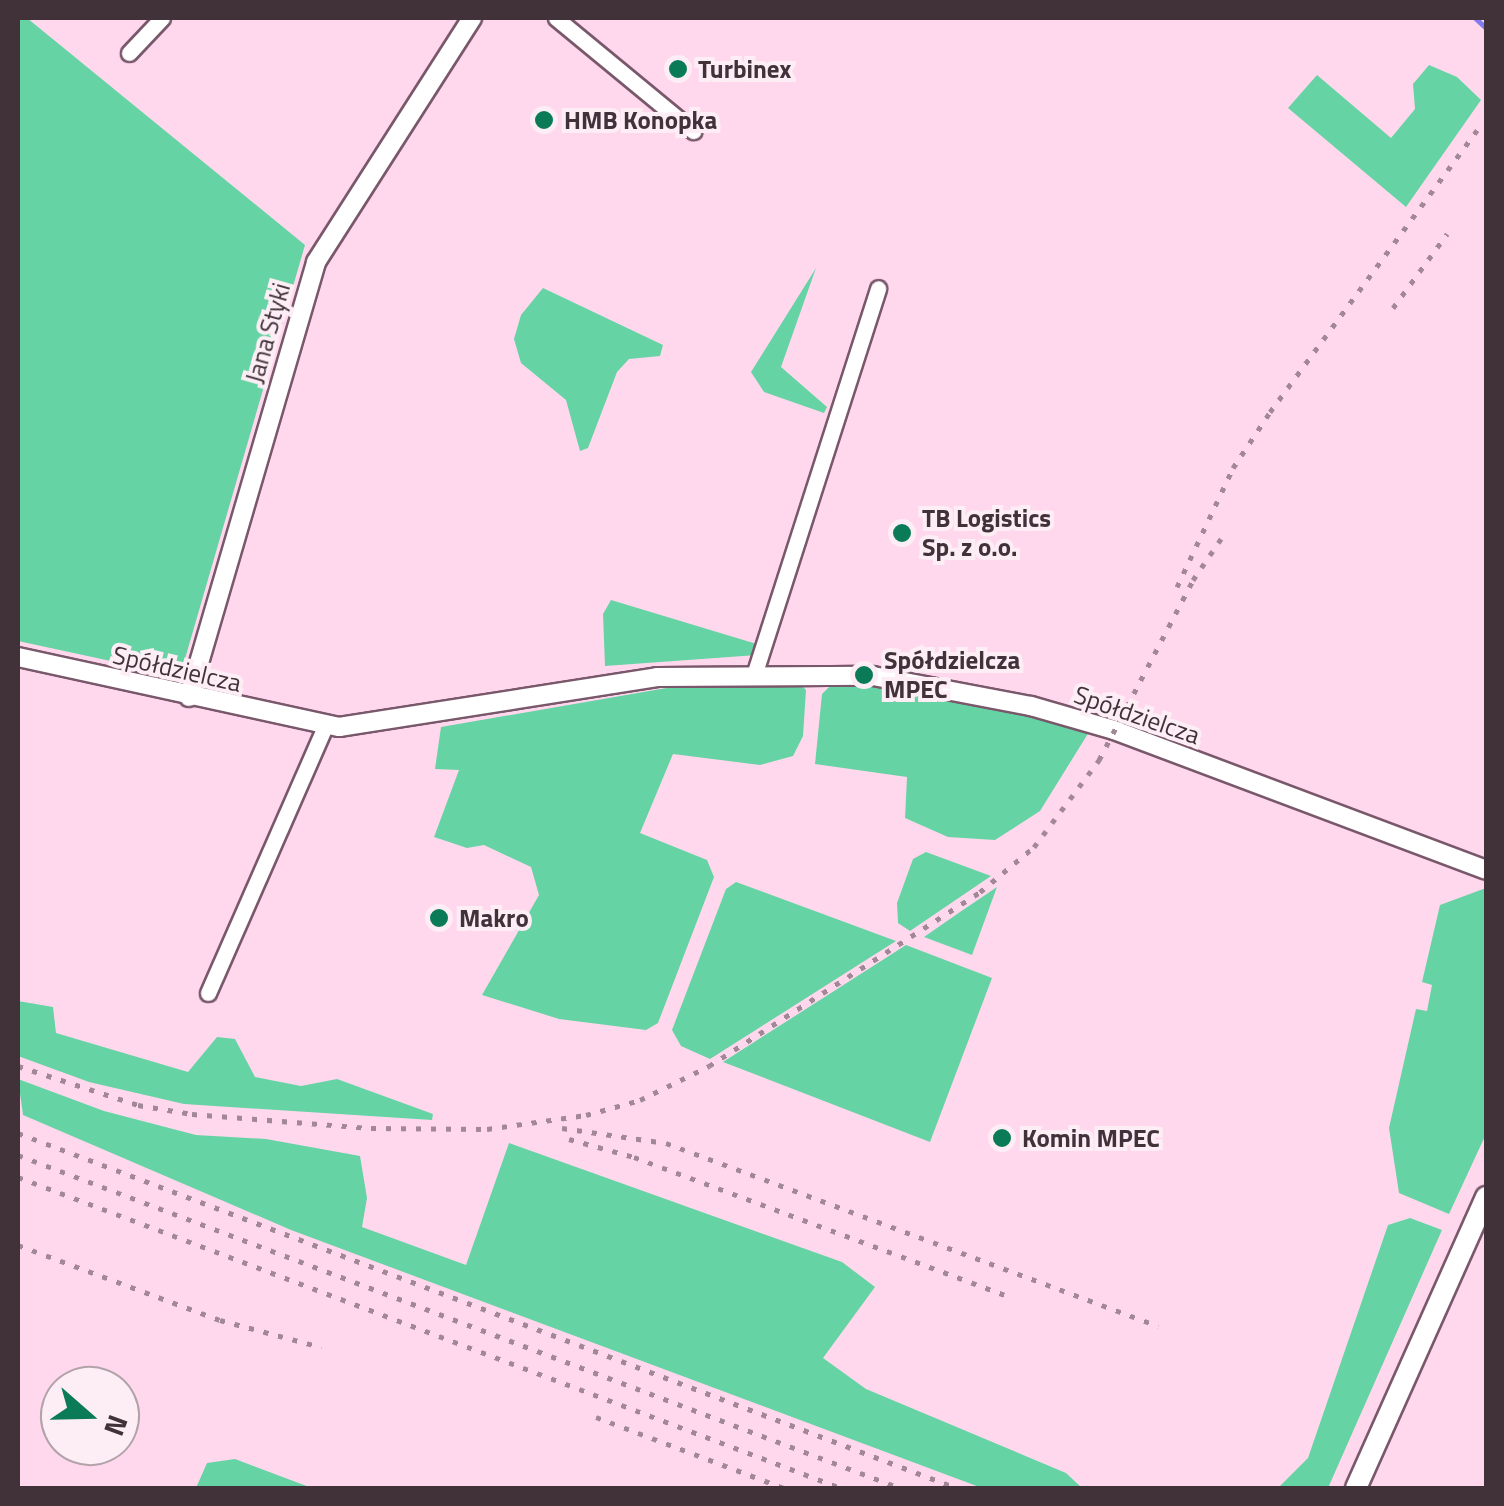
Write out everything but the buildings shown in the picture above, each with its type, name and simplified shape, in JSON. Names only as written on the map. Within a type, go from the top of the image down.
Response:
[{"type":"main road","points":[[1356,1488],[1486,1197]]},
{"type":"street","points":[[129,53],[162,18]]},
{"type":"street","name":"Jana Styki","points":[[189,698],[316,262],[472,18]]},
{"type":"street","points":[[556,18],[693,131]]},
{"type":"street","points":[[755,672],[878,288]]},
{"type":"street","name":"Spółdzielcza","points":[[18,657],[324,726],[461,712],[657,677],[755,672],[872,676],[1032,706],[1486,870]]},
{"type":"street","points":[[208,993],[324,726]]},
{"type":"green space","points":[[18,18],[27,18],[305,245],[180,676],[18,641]]},
{"type":"green space","points":[[1429,65],[1457,77],[1481,100],[1406,207],[1288,108],[1317,75],[1391,138],[1415,109],[1413,84]]},
{"type":"green space","points":[[816,268],[781,367],[827,407],[824,413],[764,392],[751,372]]},
{"type":"green space","points":[[543,288],[663,345],[660,356],[629,359],[617,372],[588,448],[580,451],[566,400],[521,363],[514,339],[521,315]]},
{"type":"green space","points":[[611,600],[760,645],[757,655],[605,666],[603,614]]},
{"type":"green space","points":[[796,680],[806,690],[803,736],[793,756],[760,765],[673,754],[640,833],[707,860],[714,877],[658,1023],[646,1030],[559,1019],[482,995],[539,895],[531,867],[484,845],[467,848],[434,837],[459,770],[435,769],[441,727],[701,682]]},
{"type":"green space","points":[[833,683],[876,684],[1094,724],[1040,811],[995,840],[948,837],[905,818],[907,777],[815,764],[822,694]]},
{"type":"green space","points":[[926,852],[991,876],[910,931],[898,923],[897,903],[913,859]]},
{"type":"green space","points":[[736,882],[896,941],[710,1059],[681,1046],[672,1030],[726,889]]},
{"type":"green space","points":[[997,887],[972,955],[924,937],[960,912]]},
{"type":"green space","points":[[1486,888],[1486,1134],[1449,1214],[1399,1193],[1389,1128],[1416,1009],[1427,1011],[1432,985],[1422,982],[1440,905]]},
{"type":"green space","points":[[906,945],[992,978],[930,1142],[723,1062]]},
{"type":"green space","points":[[18,1001],[53,1007],[56,1033],[188,1072],[217,1037],[235,1039],[255,1077],[301,1086],[337,1079],[433,1114],[432,1120],[184,1104],[89,1082],[18,1056]]},
{"type":"green space","points":[[18,1079],[104,1111],[196,1135],[266,1139],[360,1156],[367,1198],[362,1227],[466,1265],[509,1143],[842,1262],[875,1287],[823,1358],[866,1389],[1066,1473],[1082,1488],[982,1488],[291,1230],[23,1115]]},
{"type":"green space","points":[[1410,1218],[1442,1230],[1328,1488],[1278,1488],[1308,1458],[1388,1225]]},
{"type":"green space","points":[[235,1459],[312,1488],[196,1488],[207,1463]]},
{"type":"waterway","points":[[1475,18],[1486,28]]},
{"type":"railway","points":[[1177,587],[1233,468],[1477,130]]},
{"type":"railway","points":[[1393,308],[1447,234]]},
{"type":"railway","points":[[18,1066],[138,1105],[192,1114],[371,1128],[487,1129],[586,1115],[640,1100],[709,1066],[980,892],[1034,847],[1099,760],[1193,580],[1227,530]]},
{"type":"railway","points":[[562,1128],[666,1143],[1158,1326]]},
{"type":"railway","points":[[18,1133],[957,1488]]},
{"type":"railway","points":[[569,1139],[634,1157],[1005,1295]]},
{"type":"railway","points":[[18,1155],[900,1488]]},
{"type":"railway","points":[[18,1177],[841,1488]]},
{"type":"railway","points":[[18,1245],[220,1320],[321,1347]]},
{"type":"railway","points":[[596,1417],[784,1488]]},
{"type":"place","name":"Turbinex","points":[[678,69]]},
{"type":"place","name":"HMB Konopka","points":[[544,120]]},
{"type":"place","name":"TB Logistics Sp. z o.o.","points":[[902,533]]},
{"type":"place","name":"Spółdzielcza MPEC","points":[[864,675]]},
{"type":"place","name":"Makro","points":[[439,918]]},
{"type":"place","name":"Komin MPEC","points":[[1002,1138]]}]
